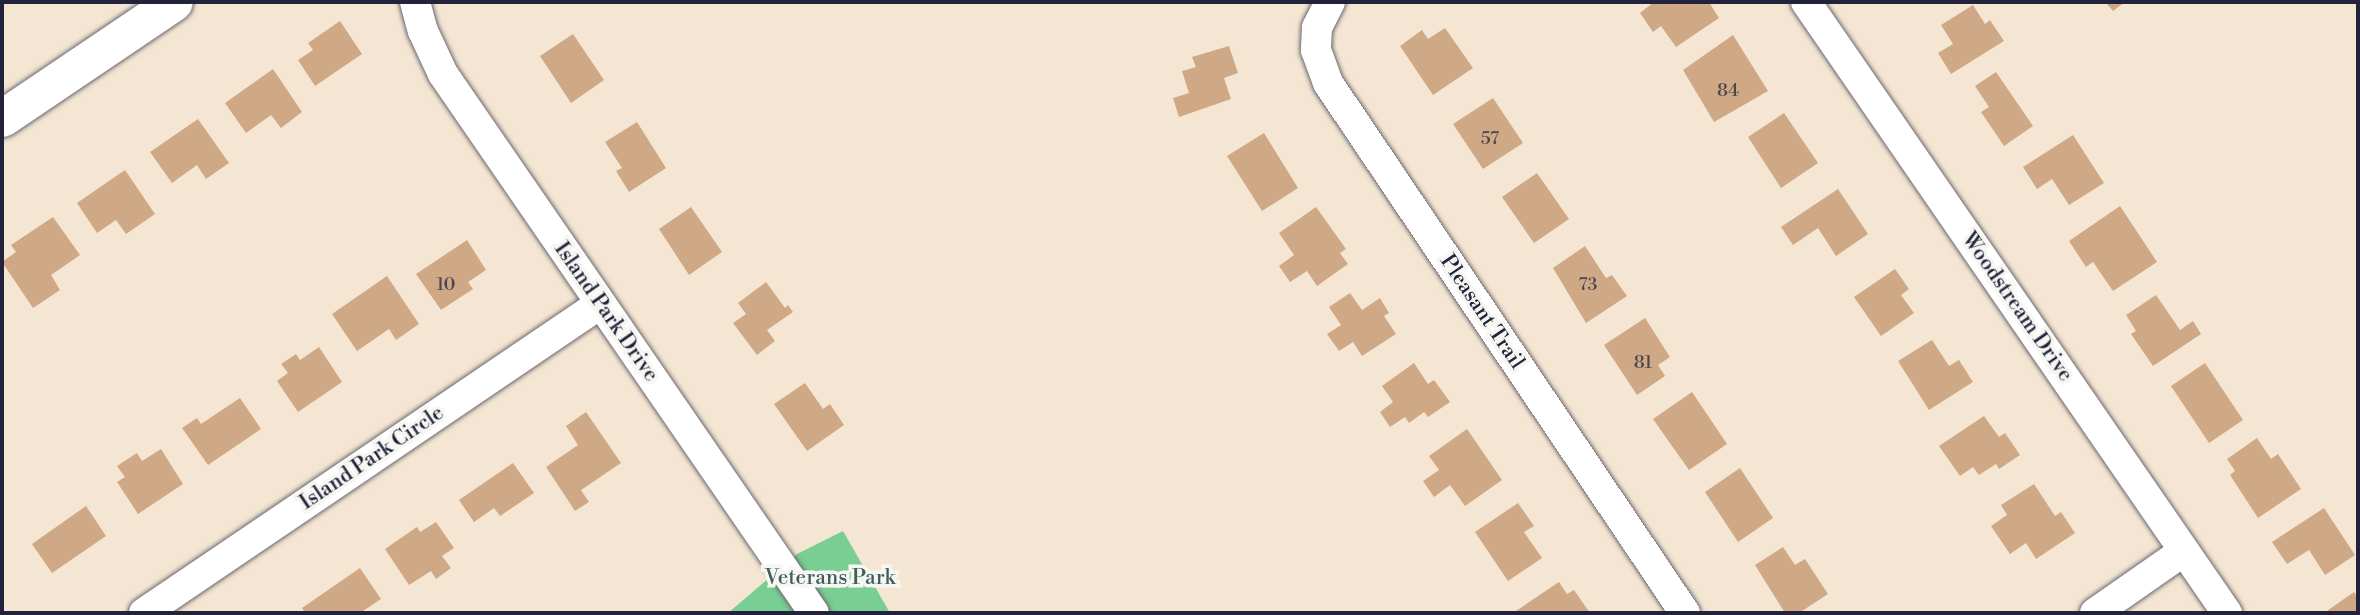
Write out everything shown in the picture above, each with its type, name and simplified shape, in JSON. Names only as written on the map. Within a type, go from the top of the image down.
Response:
[{"type":"street","points":[[2,118],[174,2]]},
{"type":"street","name":"Island Park Drive","points":[[415,2],[423,31],[443,74],[814,613]]},
{"type":"street","name":"Pleasant Trail","points":[[1330,2],[1317,28],[1316,50],[1328,83],[1685,613]]},
{"type":"street","name":"Woodstream Drive","points":[[1814,4],[2227,613]]},
{"type":"street","name":"Island Park Circle","points":[[144,613],[600,303]]},
{"type":"street","points":[[2095,613],[2184,551]]},
{"type":"green space","name":"Veterans Park","points":[[843,531],[890,613],[728,613],[797,554]]},
{"type":"building","points":[[1654,2],[1709,2],[1719,18],[1676,47],[1661,26],[1653,32],[1640,13]]},
{"type":"building","points":[[2105,2],[2125,2],[2113,11]]},
{"type":"building","points":[[1973,5],[1985,24],[1990,20],[2004,41],[1951,74],[1938,53],[1953,44],[1941,25]]},
{"type":"building","points":[[340,21],[362,54],[315,86],[298,60],[313,50],[308,43]]},
{"type":"building","points":[[1445,28],[1473,68],[1433,95],[1400,46],[1422,30],[1428,39]]},
{"type":"building","points":[[573,34],[604,80],[571,103],[540,56]]},
{"type":"building","points":[[1733,35],[1768,91],[1714,122],[1683,70]]},
{"type":"building","points":[[1229,46],[1238,73],[1224,78],[1231,99],[1179,117],[1173,98],[1189,93],[1182,71],[1196,67],[1192,57]]},
{"type":"building","points":[[273,69],[302,112],[281,128],[271,115],[246,133],[225,103]]},
{"type":"building","points":[[1996,72],[2033,126],[2004,146],[1981,112],[1989,107],[1975,86]]},
{"type":"building","points":[[1493,98],[1523,143],[1483,169],[1453,124]]},
{"type":"building","points":[[1784,113],[1818,163],[1781,188],[1748,137]]},
{"type":"building","points":[[198,119],[229,163],[206,179],[197,165],[172,183],[150,152]]},
{"type":"building","points":[[637,122],[666,168],[629,192],[616,171],[622,168],[605,142]]},
{"type":"building","points":[[1264,133],[1298,188],[1262,211],[1227,156]]},
{"type":"building","points":[[2073,135],[2104,183],[2069,205],[2052,179],[2037,189],[2023,167]]},
{"type":"building","points":[[125,170],[155,214],[126,234],[116,220],[97,233],[77,203]]},
{"type":"building","points":[[1537,173],[1569,219],[1534,243],[1502,197]]},
{"type":"building","points":[[1838,189],[1868,234],[1836,256],[1818,228],[1793,245],[1781,227]]},
{"type":"building","points":[[2120,206],[2157,262],[2113,291],[2093,262],[2086,267],[2069,241]]},
{"type":"building","points":[[691,207],[722,252],[689,275],[659,229]]},
{"type":"building","points":[[1316,207],[1346,249],[1340,253],[1348,264],[1317,286],[1307,271],[1290,282],[1279,266],[1294,255],[1279,233]]},
{"type":"building","points":[[53,217],[80,255],[51,275],[60,290],[33,308],[2,262],[16,252],[11,245]]},
{"type":"building","points":[[467,240],[486,270],[468,282],[473,289],[441,310],[416,274]]},
{"type":"building","points":[[1585,246],[1606,278],[1612,275],[1627,296],[1586,323],[1553,268]]},
{"type":"building","points":[[1895,269],[1909,289],[1901,295],[1914,313],[1881,336],[1854,297]]},
{"type":"building","points":[[387,276],[419,324],[396,340],[389,329],[357,351],[332,314]]},
{"type":"building","points":[[766,282],[785,308],[788,305],[793,312],[767,330],[775,341],[757,355],[733,323],[746,314],[738,303]]},
{"type":"building","points":[[1350,293],[1362,310],[1380,298],[1389,313],[1384,316],[1396,334],[1362,356],[1353,342],[1339,351],[1327,334],[1341,325],[1329,307]]},
{"type":"building","points":[[2156,295],[2180,330],[2193,321],[2201,334],[2153,366],[2131,334],[2136,331],[2126,315]]},
{"type":"building","points":[[1645,318],[1670,357],[1658,365],[1665,376],[1637,395],[1604,345]]},
{"type":"building","points":[[1932,340],[1949,366],[1959,360],[1973,382],[1929,410],[1898,361]]},
{"type":"building","points":[[319,347],[342,382],[298,412],[277,381],[288,373],[281,364],[296,354],[300,360]]},
{"type":"building","points":[[1414,363],[1428,384],[1434,380],[1450,402],[1428,417],[1424,412],[1409,423],[1405,417],[1390,427],[1380,412],[1393,402],[1382,386]]},
{"type":"building","points":[[2205,363],[2243,420],[2209,443],[2171,386]]},
{"type":"building","points":[[805,383],[823,409],[830,404],[844,425],[807,451],[774,404]]},
{"type":"building","points":[[1692,392],[1727,444],[1689,470],[1653,419]]},
{"type":"building","points":[[240,398],[261,429],[208,465],[182,428],[197,418],[201,424]]},
{"type":"building","points":[[586,412],[621,463],[581,490],[589,502],[575,511],[546,467],[578,445],[566,426]]},
{"type":"building","points":[[1984,416],[1999,437],[2005,433],[2020,455],[1999,469],[1996,464],[1979,475],[1973,467],[1960,476],[1939,446]]},
{"type":"building","points":[[1467,429],[1502,480],[1465,506],[1450,485],[1434,497],[1423,481],[1439,470],[1429,456]]},
{"type":"building","points":[[2257,438],[2271,459],[2278,454],[2301,489],[2258,518],[2230,475],[2235,471],[2227,459]]},
{"type":"building","points":[[161,449],[183,484],[138,514],[117,482],[125,477],[117,466],[137,453],[142,461]]},
{"type":"building","points":[[513,463],[534,493],[500,516],[494,508],[474,522],[459,500]]},
{"type":"building","points":[[1740,468],[1773,518],[1738,542],[1705,492]]},
{"type":"building","points":[[2034,484],[2055,516],[2061,512],[2075,533],[2036,559],[2026,543],[2010,554],[1991,526],[2007,515],[2001,505]]},
{"type":"building","points":[[1518,503],[1534,526],[1524,532],[1542,558],[1508,581],[1475,532]]},
{"type":"building","points":[[86,506],[106,536],[52,573],[32,544]]},
{"type":"building","points":[[2324,508],[2355,555],[2325,575],[2309,550],[2287,564],[2272,542]]},
{"type":"building","points":[[436,522],[454,548],[442,556],[451,568],[436,579],[431,571],[409,585],[385,549],[417,527],[420,532]]},
{"type":"building","points":[[1783,547],[1795,565],[1805,559],[1828,594],[1799,613],[1785,613],[1755,565]]},
{"type":"building","points":[[360,568],[381,599],[360,613],[305,613],[302,608]]},
{"type":"building","points":[[1559,582],[1567,594],[1574,590],[1590,613],[1517,613],[1516,611]]},
{"type":"building","points":[[2354,592],[2358,598],[2358,613],[2324,613]]}]
